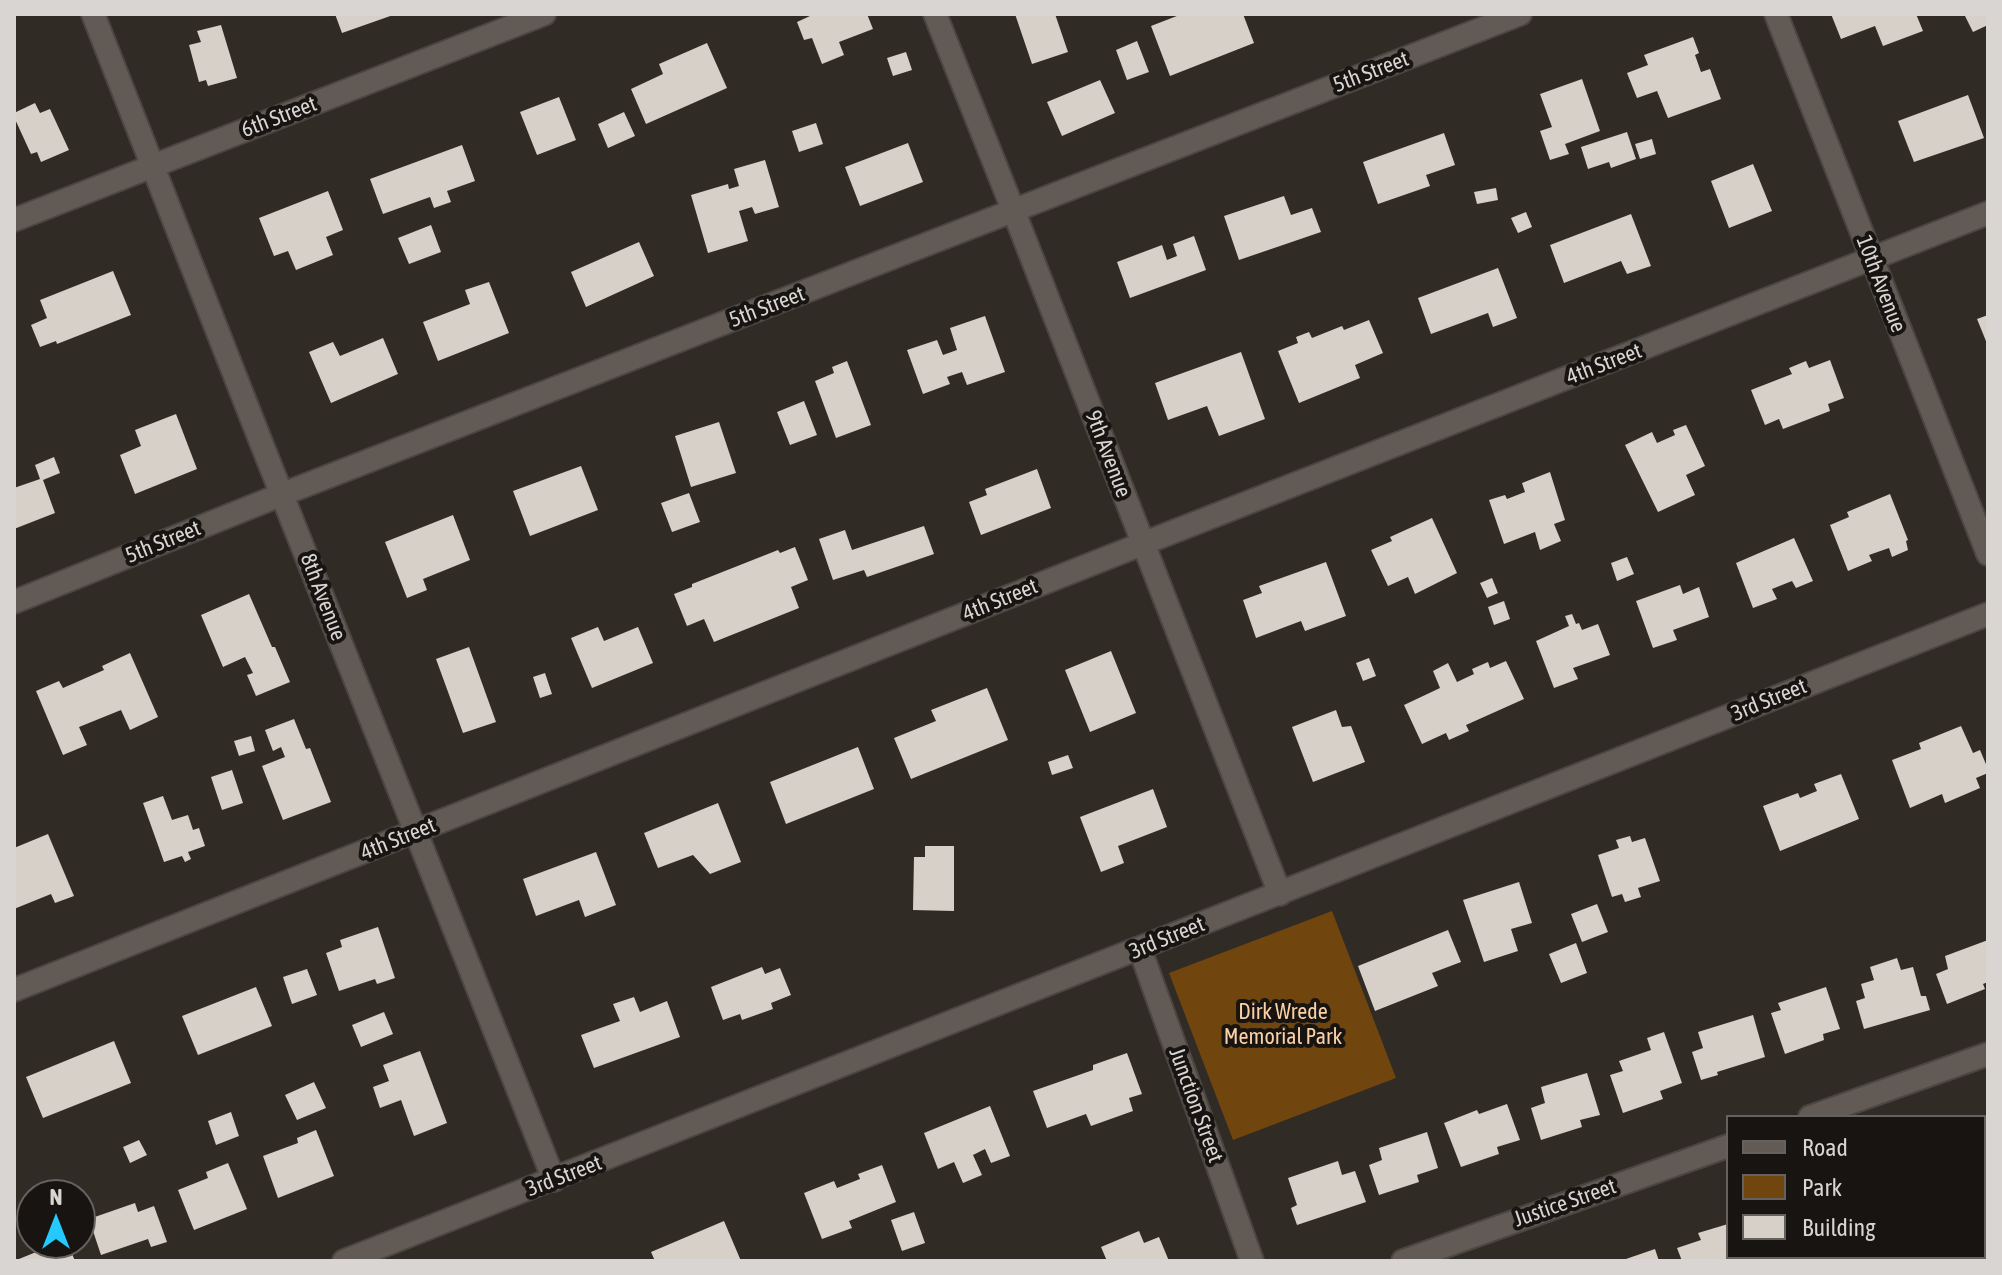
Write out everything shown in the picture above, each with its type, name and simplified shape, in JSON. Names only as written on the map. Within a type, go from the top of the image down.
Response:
[{"type":"street","name":"8th Avenue","points":[[93,14],[414,833],[554,1180]]},
{"type":"street","name":"6th Street","points":[[14,220],[544,14]]},
{"type":"street","name":"9th Avenue","points":[[935,14],[1280,894]]},
{"type":"street","name":"5th Street","points":[[14,602],[283,494],[1520,14]]},
{"type":"street","name":"10th Avenue","points":[[1776,14],[1988,554]]},
{"type":"street","name":"4th Street","points":[[14,990],[1988,213]]},
{"type":"street","name":"3rd Street","points":[[344,1261],[1988,614]]},
{"type":"street","name":"Junction Street","points":[[1140,949],[1252,1261]]},
{"type":"street","points":[[1816,1115],[1988,1054]]},
{"type":"street","name":"Justice Street","points":[[1403,1261],[1726,1147]]},
{"type":"green space","name":"Dirk Wrede Memorial Park","points":[[1332,911],[1396,1078],[1233,1140],[1169,973]]},
{"type":"building","points":[[335,14],[396,14],[342,33]]},
{"type":"building","points":[[809,14],[867,14],[873,29],[839,42],[844,55],[822,64],[812,38],[804,40],[797,22]]},
{"type":"building","points":[[1015,14],[1055,14],[1068,52],[1032,64]]},
{"type":"building","points":[[1182,14],[1243,14],[1254,43],[1170,76],[1151,26]]},
{"type":"building","points":[[1831,14],[1916,14],[1923,31],[1883,46],[1875,26],[1841,39]]},
{"type":"building","points":[[1964,14],[1988,14],[1988,25],[1973,32]]},
{"type":"building","points":[[221,25],[237,78],[208,86],[206,80],[199,82],[189,45],[201,42],[197,31]]},
{"type":"building","points":[[1693,37],[1701,72],[1710,69],[1721,99],[1668,118],[1657,91],[1637,98],[1627,73],[1648,65],[1644,55]]},
{"type":"building","points":[[1137,41],[1149,72],[1127,80],[1116,50]]},
{"type":"building","points":[[707,43],[727,88],[646,124],[631,89],[663,74],[659,64]]},
{"type":"building","points":[[906,52],[912,70],[893,76],[887,58]]},
{"type":"building","points":[[1582,79],[1600,131],[1565,144],[1569,154],[1550,160],[1540,131],[1552,127],[1540,94]]},
{"type":"building","points":[[1100,80],[1115,113],[1062,136],[1047,102]]},
{"type":"building","points":[[1968,95],[1984,138],[1914,162],[1898,121]]},
{"type":"building","points":[[559,97],[576,140],[537,155],[520,112]]},
{"type":"building","points":[[35,103],[40,113],[50,109],[69,150],[41,162],[37,152],[31,154],[14,117],[14,113]]},
{"type":"building","points":[[624,112],[635,136],[608,148],[598,124]]},
{"type":"building","points":[[816,123],[823,144],[799,152],[792,131]]},
{"type":"building","points":[[1627,132],[1636,159],[1611,168],[1609,162],[1588,169],[1581,147]]},
{"type":"building","points":[[1444,133],[1455,165],[1426,175],[1430,186],[1378,204],[1363,162]]},
{"type":"building","points":[[1652,139],[1656,154],[1640,159],[1635,144]]},
{"type":"building","points":[[908,143],[923,182],[860,206],[845,167]]},
{"type":"building","points":[[462,145],[475,181],[447,191],[451,202],[434,208],[430,197],[383,214],[370,179]]},
{"type":"building","points":[[765,160],[779,207],[755,214],[752,207],[739,211],[748,241],[708,253],[691,195],[728,184],[729,189],[739,186],[734,169]]},
{"type":"building","points":[[1753,164],[1772,211],[1729,228],[1711,181]]},
{"type":"building","points":[[1496,188],[1498,200],[1477,204],[1474,192]]},
{"type":"building","points":[[328,191],[343,230],[326,237],[333,255],[296,270],[288,251],[274,256],[259,218]]},
{"type":"building","points":[[1284,196],[1291,215],[1312,208],[1321,232],[1239,260],[1224,216]]},
{"type":"building","points":[[1526,212],[1532,227],[1518,233],[1511,218]]},
{"type":"building","points":[[1631,214],[1651,266],[1627,274],[1621,261],[1564,283],[1550,245]]},
{"type":"building","points":[[431,225],[441,252],[409,264],[398,238]]},
{"type":"building","points":[[1194,236],[1206,270],[1130,298],[1117,262],[1162,245],[1167,260],[1177,256],[1173,244]]},
{"type":"building","points":[[639,242],[654,276],[586,307],[571,272]]},
{"type":"building","points":[[1498,268],[1517,318],[1493,327],[1488,313],[1431,334],[1418,298]]},
{"type":"building","points":[[113,271],[131,315],[57,344],[56,341],[40,347],[31,325],[47,318],[40,300]]},
{"type":"building","points":[[489,282],[509,333],[438,361],[423,322],[470,304],[465,290]]},
{"type":"building","points":[[1988,315],[1988,346],[1977,319]]},
{"type":"building","points":[[985,316],[1005,372],[967,385],[962,372],[947,377],[950,384],[923,394],[907,350],[937,340],[943,355],[957,350],[950,328]]},
{"type":"building","points":[[1369,320],[1383,353],[1355,365],[1360,378],[1299,403],[1278,351],[1298,343],[1296,337],[1309,332],[1312,338],[1342,326],[1344,330]]},
{"type":"building","points":[[383,338],[398,374],[331,403],[309,352],[333,342],[340,356]]},
{"type":"building","points":[[1241,352],[1265,419],[1219,436],[1207,406],[1168,420],[1155,383]]},
{"type":"building","points":[[1830,360],[1844,398],[1828,404],[1830,411],[1783,429],[1779,419],[1765,425],[1751,390],[1792,374],[1789,368],[1806,361],[1809,368]]},
{"type":"building","points":[[847,361],[871,425],[836,438],[815,381],[834,373],[832,367]]},
{"type":"building","points":[[804,401],[817,435],[790,445],[777,412]]},
{"type":"building","points":[[176,414],[197,469],[135,494],[120,455],[141,446],[135,430]]},
{"type":"building","points":[[719,422],[736,473],[691,487],[675,436]]},
{"type":"building","points":[[1686,425],[1705,466],[1686,475],[1695,495],[1658,512],[1625,445],[1652,432],[1657,443],[1675,435],[1673,430]]},
{"type":"building","points":[[54,457],[60,473],[43,480],[55,513],[14,529],[14,488],[40,479],[35,465]]},
{"type":"building","points":[[581,466],[598,510],[530,536],[513,491]]},
{"type":"building","points":[[1037,469],[1051,508],[981,535],[969,502],[987,495],[985,489]]},
{"type":"building","points":[[1550,472],[1565,520],[1554,524],[1561,541],[1540,550],[1535,532],[1504,544],[1489,500],[1505,495],[1507,499],[1525,492],[1522,483]]},
{"type":"building","points":[[689,493],[700,522],[672,532],[661,503]]},
{"type":"building","points":[[1890,494],[1908,540],[1908,550],[1892,557],[1889,548],[1869,555],[1872,561],[1848,571],[1830,525],[1849,517],[1847,512]]},
{"type":"building","points":[[453,515],[470,560],[423,579],[427,590],[407,598],[385,542]]},
{"type":"building","points":[[1432,518],[1457,573],[1415,594],[1408,577],[1388,586],[1371,550],[1392,541],[1390,537]]},
{"type":"building","points":[[924,526],[934,554],[867,577],[864,570],[833,580],[819,539],[845,530],[852,550]]},
{"type":"building","points":[[1794,538],[1813,581],[1796,588],[1792,581],[1772,589],[1777,599],[1753,608],[1736,563]]},
{"type":"building","points":[[795,547],[808,580],[791,587],[799,608],[714,642],[704,619],[687,626],[674,594],[778,550],[780,553]]},
{"type":"building","points":[[1627,557],[1634,574],[1617,581],[1611,563]]},
{"type":"building","points":[[1326,562],[1346,616],[1305,631],[1301,621],[1256,638],[1243,600],[1262,593],[1259,586]]},
{"type":"building","points":[[1492,578],[1498,593],[1487,598],[1480,583]]},
{"type":"building","points":[[1680,585],[1683,594],[1699,587],[1709,617],[1673,630],[1677,640],[1653,648],[1636,601]]},
{"type":"building","points":[[249,594],[290,682],[256,696],[247,675],[253,673],[245,657],[223,667],[201,615]]},
{"type":"building","points":[[1504,601],[1510,619],[1494,625],[1488,607]]},
{"type":"building","points":[[1572,614],[1582,630],[1598,624],[1610,655],[1573,668],[1578,679],[1554,688],[1536,641],[1569,626],[1565,616]]},
{"type":"building","points":[[598,627],[604,641],[638,627],[653,663],[592,688],[571,638]]},
{"type":"building","points":[[469,647],[496,722],[463,733],[436,659]]},
{"type":"building","points":[[1111,651],[1136,713],[1090,732],[1065,670]]},
{"type":"building","points":[[130,653],[158,717],[130,730],[121,710],[79,727],[87,745],[63,755],[36,691],[59,681],[63,688],[104,670],[102,666]]},
{"type":"building","points":[[1369,658],[1376,676],[1363,681],[1356,663]]},
{"type":"building","points":[[1506,661],[1524,699],[1466,725],[1469,731],[1449,740],[1446,733],[1422,744],[1404,705],[1440,688],[1433,671],[1448,663],[1457,682],[1474,674],[1472,669],[1488,662],[1490,668]]},
{"type":"building","points":[[545,673],[552,694],[540,698],[533,677]]},
{"type":"building","points":[[987,688],[1008,740],[911,779],[894,738],[936,721],[931,710]]},
{"type":"building","points":[[1336,710],[1342,727],[1351,726],[1365,762],[1313,782],[1292,727]]},
{"type":"building","points":[[294,719],[306,749],[310,748],[331,802],[283,820],[262,766],[285,757],[281,747],[273,751],[265,730]]},
{"type":"building","points":[[1961,726],[1973,753],[1980,750],[1988,769],[1988,773],[1976,778],[1980,788],[1945,803],[1942,794],[1910,808],[1892,760],[1921,749],[1919,743]]},
{"type":"building","points":[[251,736],[255,751],[239,756],[234,741]]},
{"type":"building","points":[[858,747],[874,789],[786,824],[770,782]]},
{"type":"building","points":[[1068,755],[1073,768],[1052,775],[1048,762]]},
{"type":"building","points":[[232,770],[243,803],[222,810],[211,777]]},
{"type":"building","points":[[1841,774],[1859,819],[1780,851],[1763,806],[1798,793],[1800,798],[1817,791],[1814,784]]},
{"type":"building","points":[[1153,789],[1167,827],[1118,846],[1124,863],[1101,872],[1080,817]]},
{"type":"building","points":[[163,796],[172,820],[188,815],[193,830],[199,828],[205,846],[188,852],[191,859],[185,862],[182,856],[164,862],[143,803]]},
{"type":"building","points":[[718,803],[741,862],[710,874],[693,855],[658,868],[644,833]]},
{"type":"building","points":[[48,834],[74,896],[55,903],[51,894],[14,909],[14,848]]},
{"type":"building","points":[[1630,836],[1632,842],[1645,838],[1660,881],[1638,888],[1641,897],[1625,902],[1622,894],[1612,897],[1598,855],[1619,848],[1616,840]]},
{"type":"building","points":[[925,846],[954,846],[954,911],[913,910],[914,857],[925,857]]},
{"type":"building","points":[[596,852],[616,905],[585,917],[579,900],[536,916],[523,879]]},
{"type":"building","points":[[1519,882],[1532,923],[1511,929],[1518,951],[1484,962],[1463,900]]},
{"type":"building","points":[[1597,904],[1608,932],[1582,942],[1571,914]]},
{"type":"building","points":[[378,927],[395,978],[377,984],[375,979],[339,991],[326,953],[342,947],[340,940]]},
{"type":"building","points":[[1448,930],[1461,962],[1432,973],[1438,986],[1375,1011],[1358,966]]},
{"type":"building","points":[[1988,940],[1988,982],[1983,984],[1985,989],[1947,1004],[1936,974],[1948,969],[1945,956]]},
{"type":"building","points":[[1576,943],[1587,973],[1561,983],[1549,954]]},
{"type":"building","points":[[1897,958],[1901,970],[1913,967],[1921,996],[1926,996],[1930,1010],[1864,1029],[1856,1001],[1865,998],[1861,984],[1874,980],[1870,967]]},
{"type":"building","points":[[762,967],[765,974],[780,968],[791,995],[771,1003],[773,1009],[742,1020],[740,1014],[723,1020],[711,987]]},
{"type":"building","points":[[307,969],[317,995],[292,1004],[283,977]]},
{"type":"building","points":[[256,987],[272,1026],[198,1055],[182,1016]]},
{"type":"building","points":[[1826,987],[1840,1029],[1823,1034],[1824,1040],[1785,1054],[1771,1013],[1781,1010],[1778,1003]]},
{"type":"building","points":[[634,997],[640,1012],[667,1001],[680,1037],[594,1068],[581,1035],[620,1021],[613,1004]]},
{"type":"building","points":[[384,1012],[393,1034],[361,1047],[352,1025]]},
{"type":"building","points":[[1753,1015],[1765,1057],[1701,1080],[1692,1052],[1703,1048],[1698,1032]]},
{"type":"building","points":[[1664,1032],[1682,1083],[1660,1091],[1663,1099],[1623,1113],[1610,1075],[1623,1071],[1619,1061],[1651,1050],[1647,1038]]},
{"type":"building","points":[[114,1041],[131,1083],[43,1118],[26,1077]]},
{"type":"building","points":[[420,1051],[447,1123],[414,1136],[401,1100],[380,1108],[373,1087],[389,1081],[383,1065]]},
{"type":"building","points":[[1127,1053],[1142,1094],[1129,1098],[1133,1111],[1091,1126],[1086,1114],[1047,1128],[1033,1091],[1093,1070],[1093,1065]]},
{"type":"building","points":[[1587,1073],[1600,1115],[1580,1120],[1582,1127],[1541,1140],[1531,1108],[1545,1103],[1541,1087]]},
{"type":"building","points":[[314,1082],[326,1108],[297,1120],[285,1095]]},
{"type":"building","points":[[1507,1104],[1520,1140],[1497,1147],[1499,1154],[1461,1167],[1444,1123],[1477,1110],[1479,1114]]},
{"type":"building","points":[[990,1106],[1010,1156],[991,1163],[985,1149],[973,1155],[982,1175],[963,1183],[954,1162],[938,1169],[924,1133]]},
{"type":"building","points":[[231,1112],[239,1136],[216,1145],[208,1121]]},
{"type":"building","points":[[316,1130],[334,1176],[278,1198],[263,1156],[298,1143],[297,1138]]},
{"type":"building","points":[[1427,1132],[1438,1168],[1417,1175],[1419,1182],[1379,1195],[1369,1165],[1382,1160],[1379,1148]]},
{"type":"building","points":[[139,1140],[147,1155],[130,1163],[123,1147]]},
{"type":"building","points":[[1338,1161],[1342,1175],[1355,1171],[1366,1202],[1297,1225],[1291,1208],[1297,1205],[1288,1178]]},
{"type":"building","points":[[228,1163],[247,1209],[194,1230],[178,1190],[208,1178],[206,1172]]},
{"type":"building","points":[[882,1165],[896,1202],[849,1221],[852,1228],[822,1239],[804,1193],[834,1181],[837,1188],[860,1179],[858,1174]]},
{"type":"building","points":[[135,1203],[138,1212],[154,1206],[167,1242],[151,1247],[148,1239],[101,1255],[96,1240],[96,1217]]},
{"type":"building","points":[[914,1212],[925,1243],[902,1251],[891,1220]]},
{"type":"building","points":[[724,1221],[741,1261],[655,1261],[651,1252]]},
{"type":"building","points":[[1726,1225],[1726,1259],[1749,1259],[1682,1261],[1677,1248],[1701,1240],[1698,1233]]},
{"type":"building","points":[[1139,1231],[1144,1243],[1159,1237],[1169,1261],[1107,1261],[1101,1247]]},
{"type":"building","points":[[1655,1249],[1659,1261],[1623,1261],[1623,1260]]},
{"type":"building","points":[[74,1259],[75,1261],[14,1261]]}]
